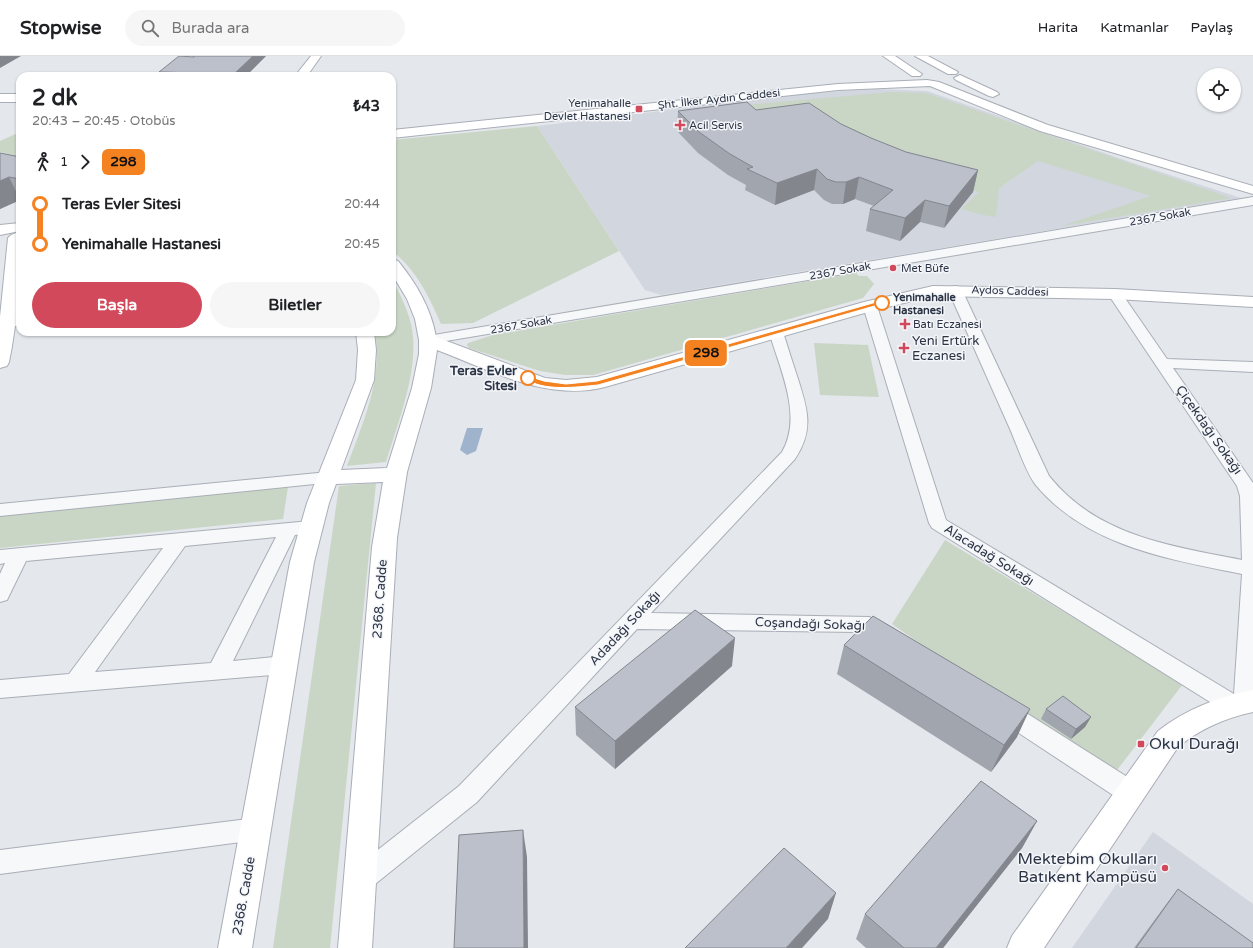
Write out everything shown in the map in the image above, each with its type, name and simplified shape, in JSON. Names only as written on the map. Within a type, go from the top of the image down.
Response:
[{"type":"main road","points":[[304,72],[316,56]]},
{"type":"main road","points":[[888,56],[916,74],[917,78],[1004,114],[1044,128],[1253,190]]},
{"type":"main road","points":[[920,56],[1010,102],[1067,124],[1253,178]]},
{"type":"main road","name":"Şht. İlker Aydın Caddesi","points":[[396,128],[687,100],[838,87],[956,83],[959,81],[956,75],[930,70],[916,74],[687,100],[396,134]]},
{"type":"main road","points":[[0,98],[16,98]]},
{"type":"main road","points":[[0,230],[14,236],[14,322],[0,362]]},
{"type":"main road","name":"2368. Cadde","points":[[355,948],[384,547],[389,509],[396,474],[422,382],[428,355],[428,340],[416,301],[403,277],[396,269]]},
{"type":"main road","name":"Aydos Caddesi","points":[[428,340],[542,383],[566,386],[598,383],[870,306],[933,291],[955,290],[1115,294],[1253,302]]},
{"type":"main road","name":"2368. Cadde","points":[[235,948],[302,562],[300,528],[328,478],[365,380],[367,350],[365,336]]},
{"type":"main road","points":[[328,478],[396,474]]},
{"type":"main road","points":[[1024,948],[1168,739],[1199,719],[1244,703]]},
{"type":"street","name":"2367 Sokak","points":[[428,340],[1253,201]]},
{"type":"street","points":[[955,290],[1041,479],[1059,500],[1096,526],[1137,544],[1253,569]]},
{"type":"street","name":"Çiçekdağı Sokağı","points":[[1115,294],[1162,363],[1246,475],[1246,486],[1249,496],[1253,569],[1244,703]]},
{"type":"street","name":"Alacadağ Sokağı","points":[[870,306],[936,519],[939,524],[1244,703]]},
{"type":"street","name":"Adadağı Sokağı","points":[[360,880],[468,794],[789,455],[796,444],[800,433],[801,420],[799,407],[776,332]]},
{"type":"street","points":[[1162,363],[1253,368]]},
{"type":"street","points":[[0,510],[328,478]]},
{"type":"street","points":[[0,557],[300,528]]},
{"type":"street","points":[[218,670],[300,528]]},
{"type":"street","points":[[75,683],[180,539]]},
{"type":"street","points":[[0,595],[19,555]]},
{"type":"street","name":"Coşandağı Sokağı","points":[[631,621],[859,624],[878,629],[901,644]]},
{"type":"street","points":[[0,689],[284,664]]},
{"type":"street","points":[[987,700],[1130,793]]},
{"type":"street","points":[[0,862],[256,829]]},
{"type":"shaded area","points":[[877,89],[927,91],[1133,163],[1241,198],[661,295],[645,290],[537,126],[809,93]]},
{"type":"shaded area","name":"Mektebim Okulları Batıkent Kampüsü","points":[[1153,832],[1253,904],[1253,948],[1072,948]]},
{"type":"green space","points":[[892,92],[926,93],[1231,198],[1062,226],[1151,196],[1038,161],[999,188],[996,217],[983,215],[961,209],[979,192],[768,125],[745,105]]},
{"type":"green space","points":[[537,126],[619,251],[473,323],[441,324],[421,284],[408,266],[396,254],[396,140]]},
{"type":"green space","points":[[16,134],[16,156],[0,152],[0,141]]},
{"type":"green space","points":[[856,273],[859,276],[867,276],[874,284],[863,298],[593,375],[565,375],[540,371],[469,348],[467,345],[468,343],[493,335]]},
{"type":"green space","points":[[396,288],[411,324],[413,340],[411,376],[407,394],[386,462],[347,466],[370,400],[374,384],[377,349],[375,336],[396,336]]},
{"type":"green space","points":[[814,343],[868,345],[879,397],[820,395]]},
{"type":"green space","points":[[376,483],[330,948],[273,948],[339,486]]},
{"type":"green space","points":[[288,487],[283,519],[0,548],[0,515]]},
{"type":"green space","points":[[945,540],[1183,684],[1114,774],[1072,750],[892,624]]},
{"type":"water","points":[[467,428],[483,428],[476,451],[467,455],[460,450]]},
{"type":"building","points":[[179,56],[253,56],[236,72],[159,72]]},
{"type":"building","points":[[747,102],[756,110],[809,103],[841,124],[906,152],[978,170],[949,206],[925,200],[905,218],[870,209],[893,190],[859,177],[846,182],[836,182],[827,179],[817,169],[777,183],[747,169],[753,167],[730,154],[699,132],[678,111]]},
{"type":"building","points":[[0,153],[16,156],[16,178],[9,177],[0,181]]},
{"type":"building","points":[[695,610],[735,638],[615,741],[575,707]]},
{"type":"building","points":[[873,616],[1030,709],[1004,745],[844,645]]},
{"type":"building","points":[[1063,696],[1091,717],[1076,729],[1046,709]]},
{"type":"building","points":[[981,781],[1037,821],[936,948],[904,948],[865,914]]},
{"type":"building","points":[[523,830],[524,948],[454,948],[459,835]]},
{"type":"building","points":[[784,848],[836,893],[786,948],[685,948]]},
{"type":"building","points":[[1178,889],[1253,943],[1253,948],[1136,948]]},
{"type":"bus line","name":"298","points":[[528,378],[542,383],[566,386],[583,386],[598,383],[882,303]]},
{"type":"place","name":"Yenimahalle Devlet Hastanesi","points":[[639,109]]},
{"type":"place","name":"Acil Servis","points":[[680,125]]},
{"type":"place","name":"Met Büfe","points":[[893,268]]},
{"type":"place","name":"Yenimahalle Hastanesi","points":[[882,303]]},
{"type":"place","name":"Batı Eczanesi","points":[[905,324]]},
{"type":"place","name":"Yeni Ertürk Eczanesi","points":[[904,348]]},
{"type":"place","name":"Teras Evler Sitesi","points":[[528,378]]},
{"type":"place","name":"Okul Durağı","points":[[1141,744]]},
{"type":"place","name":"Mektebim Okulları Batıkent Kampüsü","points":[[1165,868]]}]
